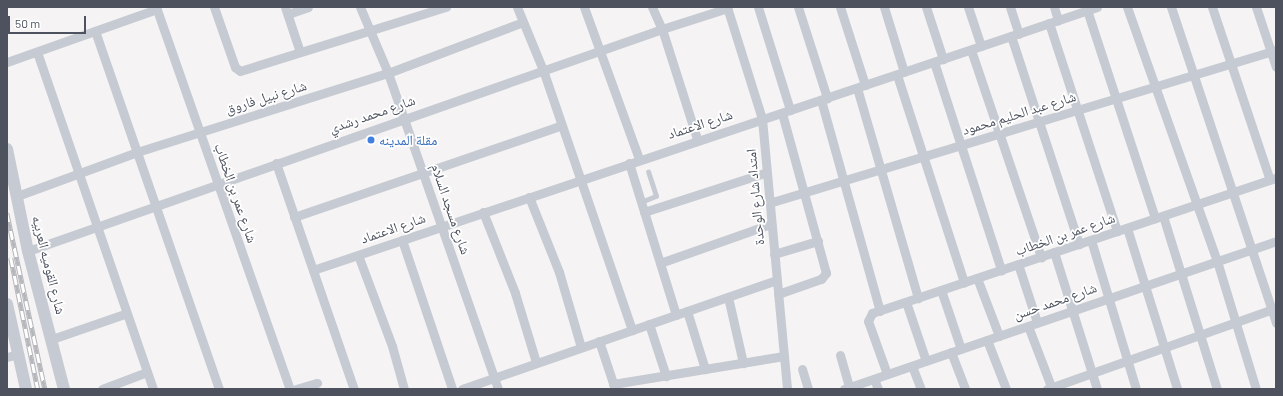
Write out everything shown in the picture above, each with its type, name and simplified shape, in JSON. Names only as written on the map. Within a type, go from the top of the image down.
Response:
[{"type":"street","points":[[214,7],[238,70],[446,7]]},
{"type":"street","points":[[300,52],[286,10],[308,7]]},
{"type":"street","name":"شارع مسجد السلام","points":[[360,7],[388,73],[498,389]]},
{"type":"street","points":[[517,7],[543,70],[632,330]]},
{"type":"street","points":[[584,7],[601,50],[639,159]]},
{"type":"street","points":[[652,7],[662,29],[697,139]]},
{"type":"street","points":[[758,7],[786,112],[804,193],[818,241],[826,276],[778,294]]},
{"type":"street","points":[[798,7],[880,311]]},
{"type":"street","points":[[840,7],[881,169],[918,298]]},
{"type":"street","points":[[884,7],[900,74],[923,157],[964,282]]},
{"type":"street","points":[[926,7],[961,145],[1001,270]]},
{"type":"street","points":[[968,7],[980,46]]},
{"type":"street","points":[[1010,7],[1015,35],[1039,122],[1079,244]]},
{"type":"street","points":[[1054,7],[1053,22],[1077,110],[1116,231]]},
{"type":"street","points":[[1127,7],[1217,261],[1256,389]]},
{"type":"street","points":[[1172,7],[1231,193],[1274,308],[1276,323]]},
{"type":"street","points":[[1212,7],[1231,64],[1274,179]]},
{"type":"street","points":[[1256,7],[1273,51],[1276,67]]},
{"type":"street","points":[[7,62],[156,8]]},
{"type":"street","name":"شارع عمر بن الخطاب","points":[[156,8],[290,389]]},
{"type":"street","name":"شارع محمد رشدي","points":[[28,251],[97,227],[155,204],[662,29],[727,8]]},
{"type":"street","name":"امتداد شارع الوحدة","points":[[727,8],[762,119],[787,389]]},
{"type":"street","points":[[1094,8],[1116,98],[1181,273],[1217,389]]},
{"type":"street","name":"شارع الاعتماد","points":[[313,270],[697,139],[786,112],[1094,8]]},
{"type":"street","name":"شارع نبيل فاروق","points":[[17,196],[137,152],[388,73],[524,22]]},
{"type":"street","points":[[95,31],[219,389]]},
{"type":"street","points":[[971,50],[1041,257]]},
{"type":"street","name":"شارع عبد الحليم محمود","points":[[769,203],[1273,51]]},
{"type":"street","points":[[37,52],[153,389]]},
{"type":"street","points":[[294,217],[562,124]]},
{"type":"street","name":"شارع القوميه العربيه","points":[[7,149],[28,251],[64,389]]},
{"type":"street","points":[[276,163],[354,389]]},
{"type":"street","points":[[629,163],[676,315]]},
{"type":"street","points":[[644,212],[767,172]]},
{"type":"street","name":"شارع عمر بن الخطاب","points":[[887,374],[868,321],[872,313],[1274,179]]},
{"type":"street","points":[[529,197],[559,272],[581,347]]},
{"type":"street","points":[[483,212],[515,293],[536,362]]},
{"type":"street","points":[[660,263],[771,224]]},
{"type":"street","points":[[1127,228],[1177,389]]},
{"type":"street","points":[[402,240],[452,389]]},
{"type":"street","points":[[1091,240],[1136,389]]},
{"type":"street","points":[[774,254],[818,241]]},
{"type":"street","name":"شارع محمد حسن","points":[[846,388],[1276,241]]},
{"type":"street","points":[[1054,252],[1097,389]]},
{"type":"street","points":[[358,255],[392,346],[404,389]]},
{"type":"street","points":[[1018,264],[1050,388],[1274,308]]},
{"type":"street","points":[[977,278],[999,336]]},
{"type":"street","points":[[462,389],[536,362],[776,280]]},
{"type":"street","points":[[942,290],[961,349]]},
{"type":"street","points":[[728,297],[744,363]]},
{"type":"street","points":[[906,302],[926,361]]},
{"type":"street","points":[[7,304],[12,356],[24,388]]},
{"type":"street","points":[[687,311],[705,369]]},
{"type":"street","points":[[52,339],[127,313]]},
{"type":"street","points":[[649,324],[666,376]]},
{"type":"street","points":[[988,340],[1006,389]]},
{"type":"street","points":[[599,341],[614,387],[666,376],[784,356]]},
{"type":"street","points":[[951,352],[965,389]]},
{"type":"street","points":[[840,355],[846,388]]},
{"type":"street","points":[[912,366],[921,389]]},
{"type":"street","points":[[802,369],[808,389]]},
{"type":"street","points":[[102,389],[147,372]]},
{"type":"street","points":[[874,379],[878,389]]},
{"type":"street","points":[[296,389],[317,383]]},
{"type":"lane","points":[[641,202],[656,196],[648,172]]},
{"type":"railway","points":[[7,213],[45,389]]},
{"type":"railway","points":[[11,258],[38,389]]},
{"type":"place","name":"مقلة المدينه","points":[[371,140]]}]
